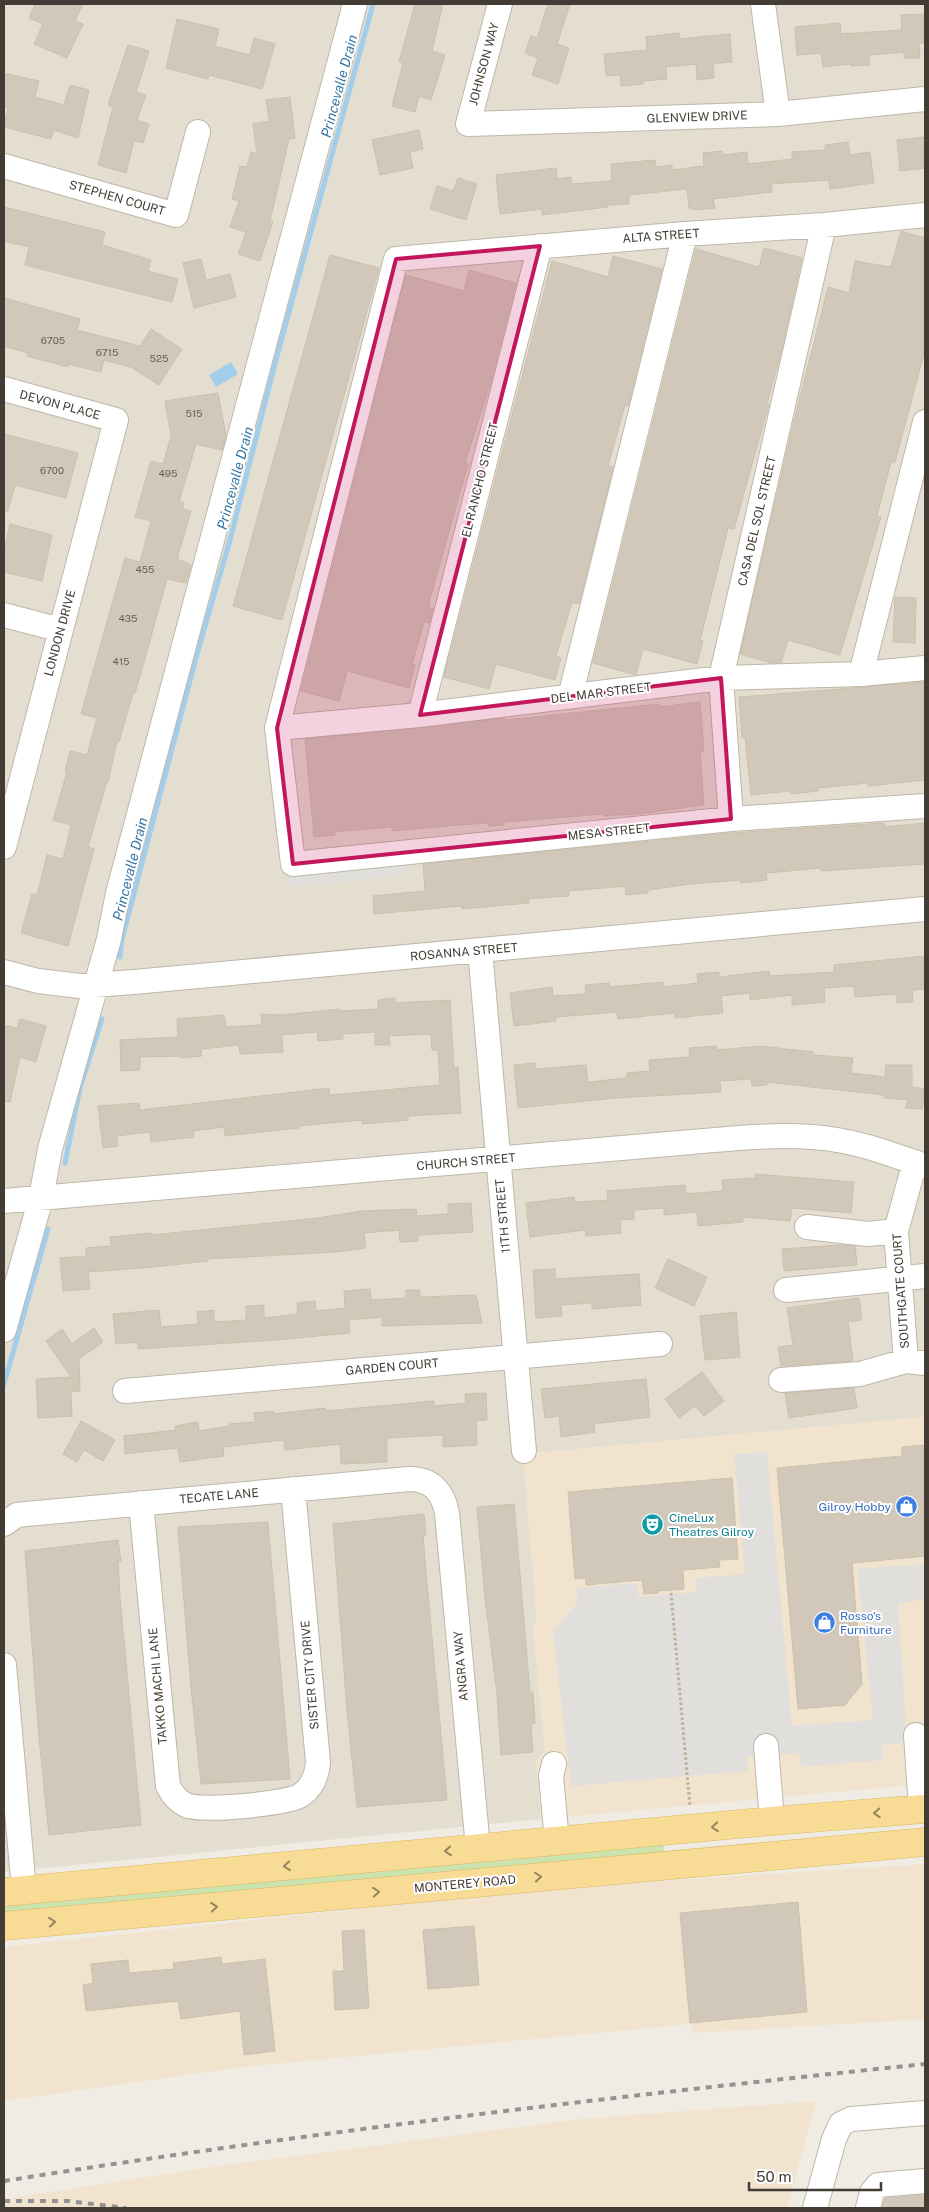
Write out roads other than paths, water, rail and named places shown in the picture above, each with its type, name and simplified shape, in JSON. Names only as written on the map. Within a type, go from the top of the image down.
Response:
[{"type":"main road","points":[[14,1891],[772,1821],[923,1810]]},
{"type":"main road","name":"MONTEREY ROAD","points":[[4,1926],[925,1842]]},
{"type":"street","points":[[4,1330],[41,1198],[50,1149],[109,939],[118,893],[355,4]]},
{"type":"street","name":"JOHNSON WAY","points":[[468,124],[500,4]]},
{"type":"street","points":[[763,4],[778,114]]},
{"type":"street","name":"GLENVIEW DRIVE","points":[[468,124],[778,114],[925,99]]},
{"type":"street","name":"STEPHEN COURT","points":[[4,166],[176,215],[198,132]]},
{"type":"street","name":"ALTA STREET","points":[[277,728],[396,259],[686,234],[824,225],[925,215]]},
{"type":"street","name":"CASA DEL SOL STREET","points":[[731,819],[721,678],[824,225]]},
{"type":"street","points":[[570,696],[686,234]]},
{"type":"street","name":"EL RANCHO STREET","points":[[420,715],[540,246]]},
{"type":"street","name":"DEVON PLACE","points":[[4,389],[116,420]]},
{"type":"street","name":"LONDON DRIVE","points":[[4,847],[116,420]]},
{"type":"street","points":[[861,674],[925,422]]},
{"type":"street","points":[[4,615],[60,630]]},
{"type":"street","name":"DEL MAR STREET","points":[[277,728],[420,715],[721,678],[861,674],[925,668]]},
{"type":"street","name":"MESA STREET","points":[[277,728],[292,864],[731,819],[925,806]]},
{"type":"street","name":"ROSANNA STREET","points":[[4,972],[38,981],[80,986],[96,985],[204,977],[925,909]]},
{"type":"street","name":"11TH STREET","points":[[480,950],[524,1451]]},
{"type":"street","name":"CHURCH STREET","points":[[4,1201],[692,1142],[799,1136],[836,1140],[877,1148],[920,1164]]},
{"type":"street","name":"SOUTHGATE COURT","points":[[916,1362],[900,1278],[896,1231],[920,1164]]},
{"type":"street","points":[[807,1227],[868,1234],[896,1231]]},
{"type":"street","points":[[786,1290],[925,1276]]},
{"type":"street","name":"GARDEN COURT","points":[[125,1390],[660,1344]]},
{"type":"street","points":[[781,1380],[860,1374],[916,1362]]},
{"type":"street","name":"TECATE LANE","points":[[4,1524],[17,1516],[26,1514],[409,1479],[427,1482],[435,1487]]},
{"type":"street","name":"ANGRA WAY","points":[[435,1487],[445,1503],[447,1513],[478,1848]]},
{"type":"street","name":"SISTER CITY DRIVE","points":[[242,1805],[292,1800],[309,1789],[317,1772],[318,1762],[293,1489]]},
{"type":"street","name":"TAKKO MACHI LANE","points":[[141,1503],[168,1786],[178,1800],[195,1808],[242,1805]]},
{"type":"street","points":[[4,1665],[14,1891]]},
{"type":"street","points":[[916,1735],[923,1810]]},
{"type":"street","points":[[766,1746],[772,1821]]},
{"type":"street","points":[[554,1764],[552,1776],[557,1841]]},
{"type":"street","points":[[815,2208],[834,2139],[841,2124],[851,2119],[925,2113]]},
{"type":"street","points":[[868,2208],[872,2192],[878,2185],[925,2181]]},
{"type":"water","points":[[231,362],[238,374],[216,387],[209,375]]},
{"type":"waterway","name":"Princevalle Drain","points":[[120,957],[122,939],[197,654],[230,540],[276,360],[373,4]]},
{"type":"waterway","name":"Princevalle Drain","points":[[65,1163],[80,1088],[102,1019]]},
{"type":"waterway","name":"Princevalle Drain","points":[[4,1384],[48,1229]]},
{"type":"railway","points":[[4,2181],[119,2163],[464,2116],[925,2064]]},
{"type":"railway","points":[[4,2201],[68,2201],[126,2208]]},
{"type":"place","name":"Gilroy Hobby","points":[[907,1507]]},
{"type":"place","name":"CineLux Theatres Gilroy","points":[[653,1525]]},
{"type":"place","name":"Rosso’s Furniture","points":[[824,1623]]}]
